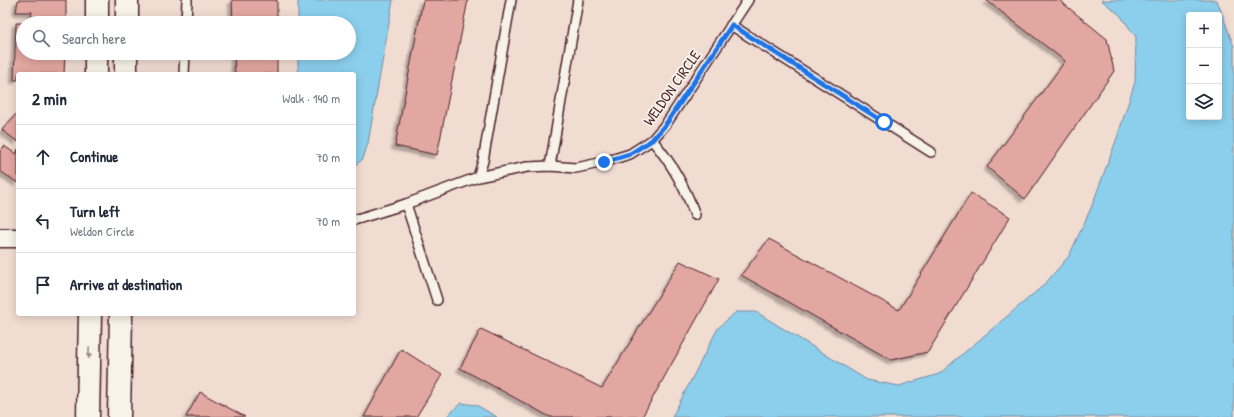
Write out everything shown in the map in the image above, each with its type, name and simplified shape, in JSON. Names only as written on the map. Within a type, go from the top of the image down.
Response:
[{"type":"street","points":[[97,0],[97,16]]},
{"type":"street","points":[[127,0],[127,16]]},
{"type":"street","points":[[96,60],[96,72]]},
{"type":"street","points":[[126,60],[126,72]]},
{"type":"street","points":[[0,238],[16,238]]},
{"type":"street","points":[[88,417],[90,316]]},
{"type":"street","points":[[119,417],[121,316]]},
{"type":"lane","points":[[186,16],[187,0]]},
{"type":"lane","points":[[478,178],[483,161],[511,0]]},
{"type":"lane","points":[[550,166],[578,0]]},
{"type":"lane","name":"WELDON CIRCLE","points":[[356,219],[406,204],[478,178],[527,167],[550,166],[576,168],[604,162],[630,154],[652,140],[666,124],[748,0]]},
{"type":"lane","points":[[732,25],[931,152]]},
{"type":"lane","points":[[184,72],[185,60]]},
{"type":"lane","points":[[652,140],[675,169],[688,195],[695,215]]},
{"type":"lane","points":[[406,204],[437,300]]},
{"type":"water","points":[[298,0],[393,0],[368,143],[363,159],[356,164],[356,72],[298,72],[298,60],[356,60],[356,16],[298,16]]},
{"type":"water","points":[[1101,0],[1217,0],[1221,12],[1186,12],[1186,120],[1222,120],[1222,14],[1234,47],[1234,417],[672,417],[718,328],[736,312],[756,312],[867,380],[899,386],[939,374],[1044,285],[1069,256],[1091,208],[1117,138],[1135,82],[1136,37],[1120,15]]},
{"type":"water","points":[[461,403],[476,405],[497,417],[446,417]]},
{"type":"building","points":[[18,0],[66,0],[66,16],[31,16],[32,12],[16,12]]},
{"type":"building","points":[[232,0],[277,0],[277,16],[233,16]]},
{"type":"building","points":[[423,0],[468,0],[437,155],[395,146]]},
{"type":"building","points":[[986,0],[1059,0],[1107,39],[1114,71],[1025,199],[987,167],[1065,61]]},
{"type":"building","points":[[16,23],[16,60],[65,60],[64,72],[16,72],[16,80],[14,80]]},
{"type":"building","points":[[234,60],[277,60],[277,72],[235,72]]},
{"type":"building","points":[[16,114],[16,140],[2,130]]},
{"type":"building","points":[[4,146],[16,154],[16,182],[0,171],[0,152]]},
{"type":"building","points":[[971,193],[1010,217],[928,352],[891,360],[741,275],[769,239],[899,310]]},
{"type":"building","points":[[680,261],[719,279],[642,417],[550,417],[460,368],[481,329],[602,388]]},
{"type":"building","points":[[401,349],[442,375],[416,417],[364,417]]},
{"type":"building","points":[[200,392],[245,417],[186,417]]},
{"type":"route","points":[[604,162],[630,154],[652,140],[666,124],[732,25],[884,122]]}]
